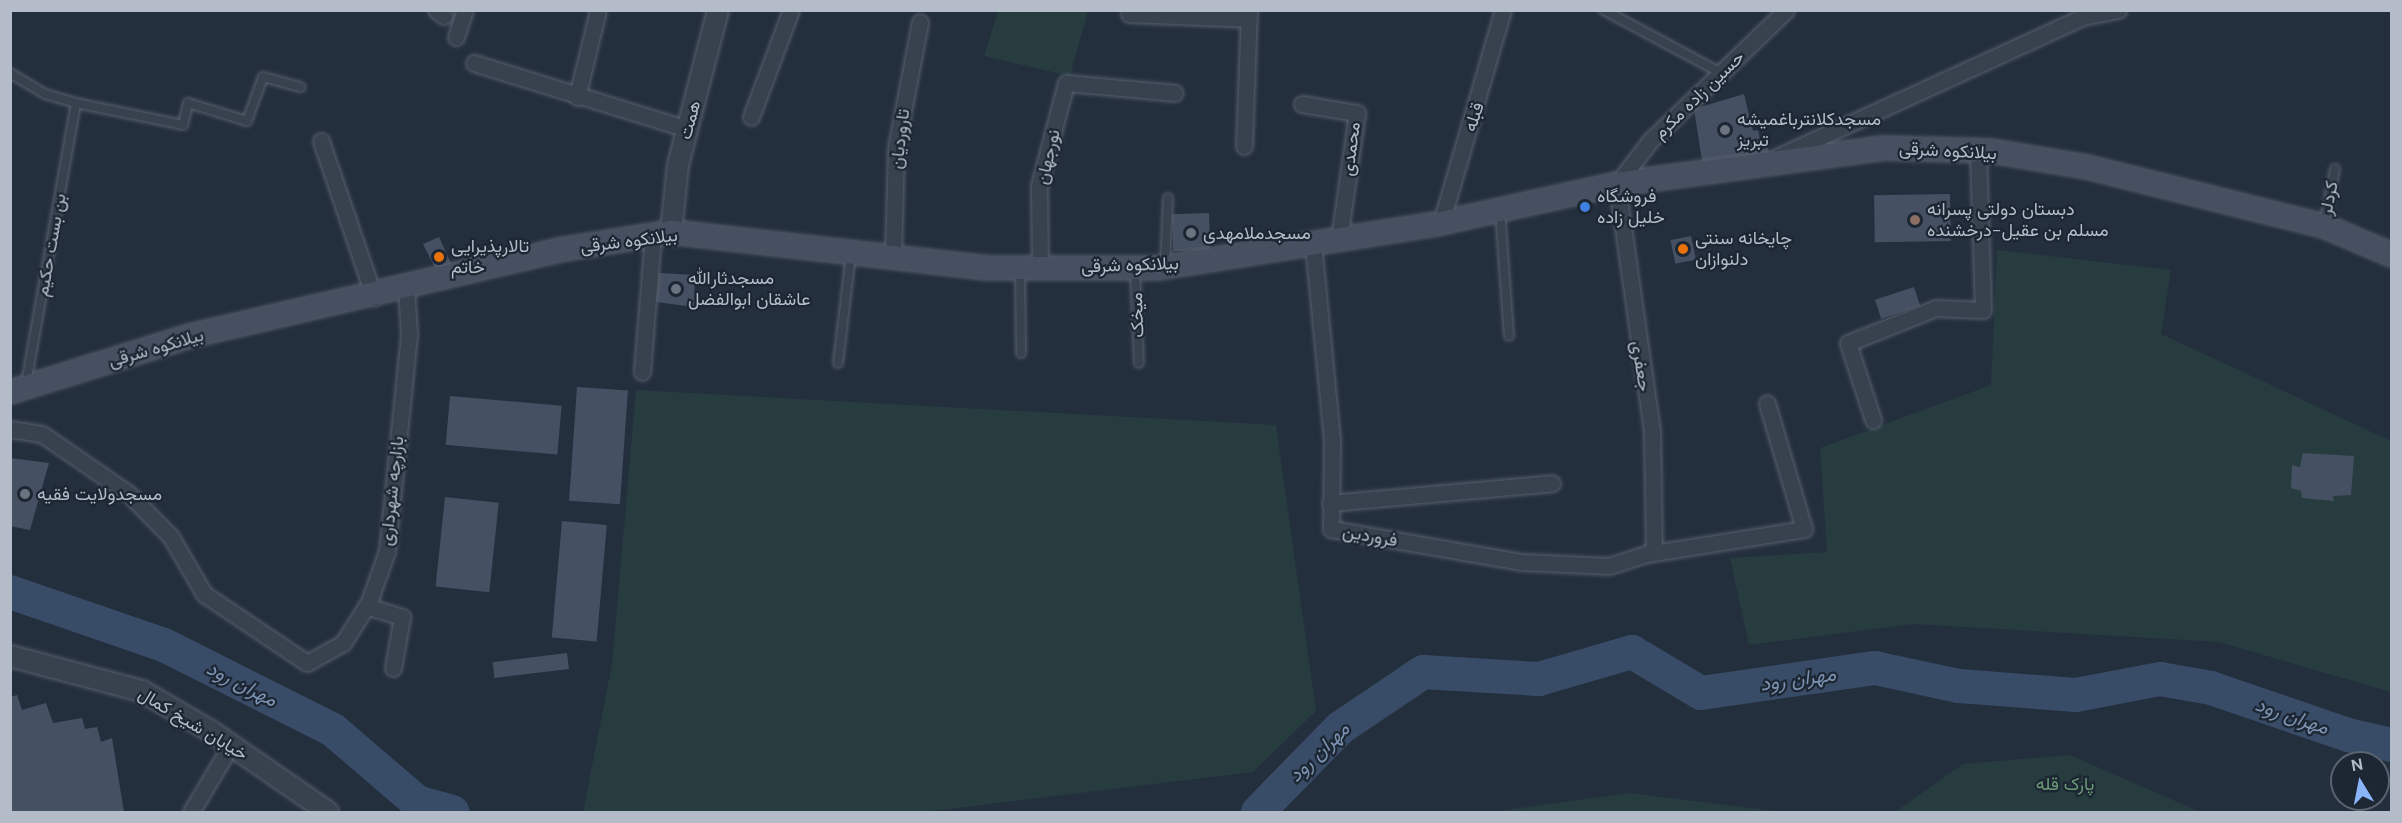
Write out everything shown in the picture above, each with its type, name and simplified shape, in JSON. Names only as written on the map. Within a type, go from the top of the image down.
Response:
[{"type":"main road","name":"بیلانکوه شرقی","points":[[18,389],[190,336],[374,297],[559,250],[662,233],[893,257],[1030,268],[1165,266],[1441,223],[1617,184],[1882,148],[1978,150],[2086,167],[2324,226],[2391,255]]},
{"type":"street","points":[[456,37],[465,10]]},
{"type":"street","points":[[577,97],[598,10]]},
{"type":"street","name":"همت","points":[[662,233],[718,10]]},
{"type":"street","points":[[751,117],[791,10]]},
{"type":"street","name":"قبله","points":[[1441,223],[1503,10]]},
{"type":"street","name":"حسین زاده مکرم","points":[[1617,184],[1650,141],[1786,10]]},
{"type":"street","points":[[1760,165],[1931,90],[2082,17],[2118,10]]},
{"type":"street","points":[[1130,14],[1249,15],[1244,146]]},
{"type":"street","name":"تاروردیان","points":[[893,257],[896,148],[920,22]]},
{"type":"street","points":[[474,63],[577,97],[687,129]]},
{"type":"street","name":"نورجهان","points":[[1030,268],[1039,186],[1066,83],[1175,93]]},
{"type":"street","name":"محمدی","points":[[1302,104],[1357,114],[1339,239]]},
{"type":"street","points":[[321,141],[374,297]]},
{"type":"street","points":[[1873,420],[1848,343],[1936,308],[1983,310],[1978,150]]},
{"type":"street","name":"جعفری","points":[[1617,184],[1652,430],[1651,552]]},
{"type":"street","points":[[642,372],[662,233]]},
{"type":"street","name":"فروردین","points":[[1313,243],[1332,439],[1331,529],[1522,562],[1609,566],[1651,552]]},
{"type":"street","name":"بازارچه شهرداری","points":[[10,429],[42,434],[129,494],[171,537],[204,594],[307,663],[343,643],[366,606],[387,551],[409,334],[406,288]]},
{"type":"street","points":[[1651,552],[1804,529],[1767,403]]},
{"type":"street","points":[[1330,503],[1552,483]]},
{"type":"street","points":[[366,606],[402,617],[393,668]]},
{"type":"street","name":"خیابان شیخ کمال","points":[[10,656],[142,691],[231,745],[328,813]]},
{"type":"street","points":[[191,813],[231,745]]},
{"type":"lane","points":[[1604,10],[1721,73]]},
{"type":"lane","points":[[10,73],[45,94],[76,103],[183,124],[188,103],[248,121],[263,77],[301,87]]},
{"type":"lane","name":"بن بست حکیم","points":[[18,389],[76,103]]},
{"type":"lane","name":"کردلر","points":[[2324,226],[2335,169]]},
{"type":"lane","points":[[1165,266],[1167,198]]},
{"type":"lane","points":[[1500,210],[1509,336]]},
{"type":"lane","points":[[838,363],[851,252]]},
{"type":"lane","name":"میخک","points":[[1135,267],[1139,363]]},
{"type":"lane","points":[[1021,353],[1030,268]]},
{"type":"green space","points":[[998,11],[1088,11],[1070,76],[984,56]]},
{"type":"green space","points":[[1997,250],[2171,270],[2161,334],[2391,441],[2391,692],[2219,642],[1913,624],[1749,645],[1730,558],[1827,552],[1820,448],[1991,385]]},
{"type":"green space","points":[[636,390],[1276,425],[1316,711],[1253,772],[924,812],[583,812],[612,664]]},
{"type":"green space","name":"پارک قله","points":[[2070,755],[2200,812],[1895,812],[1963,764]]},
{"type":"green space","points":[[1629,793],[1785,812],[1491,812]]},
{"type":"building","name":"مسجدکلانترباغمیشه تبریز","points":[[1744,94],[1753,131],[1758,130],[1761,143],[1767,143],[1769,155],[1703,167],[1694,109]]},
{"type":"building","points":[[1950,194],[1951,241],[1875,242],[1874,195]]},
{"type":"building","name":"مسجدملامهدی","points":[[1209,213],[1210,250],[1173,251],[1172,214]]},
{"type":"building","name":"چایخانه سنتی دلنوازان","points":[[1691,236],[1696,259],[1675,264],[1670,240]]},
{"type":"building","name":"تالارپذیرایی خاتم","points":[[439,237],[454,270],[438,274],[423,244]]},
{"type":"building","name":"مسجدثارالله عاشقان ابوالفضل","points":[[659,273],[695,275],[694,307],[656,302]]},
{"type":"building","points":[[1914,287],[1920,306],[1881,319],[1875,300]]},
{"type":"building","points":[[577,387],[628,391],[620,504],[569,501]]},
{"type":"building","points":[[450,396],[562,406],[557,455],[446,445]]},
{"type":"building","points":[[2303,453],[2354,456],[2351,495],[2333,496],[2334,501],[2302,498],[2301,491],[2291,488],[2292,465],[2300,467]]},
{"type":"building","name":"مسجدولایت فقیه","points":[[10,458],[49,463],[30,530],[10,526]]},
{"type":"building","points":[[445,497],[499,503],[489,592],[436,587]]},
{"type":"building","points":[[562,521],[607,525],[597,641],[552,638]]},
{"type":"building","points":[[567,653],[569,669],[495,678],[493,662]]},
{"type":"building","points":[[17,695],[22,710],[46,703],[53,723],[82,718],[85,729],[97,727],[101,742],[112,738],[124,812],[10,812],[10,697]]},
{"type":"waterway","name":"مهران رود","points":[[10,592],[164,645],[333,730],[417,802],[453,812]]},
{"type":"waterway","name":"مهران رود","points":[[1258,812],[1340,728],[1423,672],[1539,679],[1632,652],[1701,693],[1875,668],[1959,686],[2076,695],[2160,679],[2211,688],[2348,735],[2392,745]]},
{"type":"place","name":"مسجدکلانترباغمیشه تبریز","points":[[1725,130]]},
{"type":"place","name":"فروشگاه خلیل زاده","points":[[1585,207]]},
{"type":"place","name":"دبستان دولتی پسرانه مسلم بن عقیل-درخشنده","points":[[1915,220]]},
{"type":"place","name":"مسجدملامهدی","points":[[1191,233]]},
{"type":"place","name":"چایخانه سنتی دلنوازان","points":[[1683,249]]},
{"type":"place","name":"تالارپذیرایی خاتم","points":[[439,257]]},
{"type":"place","name":"مسجدثارالله عاشقان ابوالفضل","points":[[676,289]]},
{"type":"place","name":"مسجدولایت فقیه","points":[[25,494]]}]
